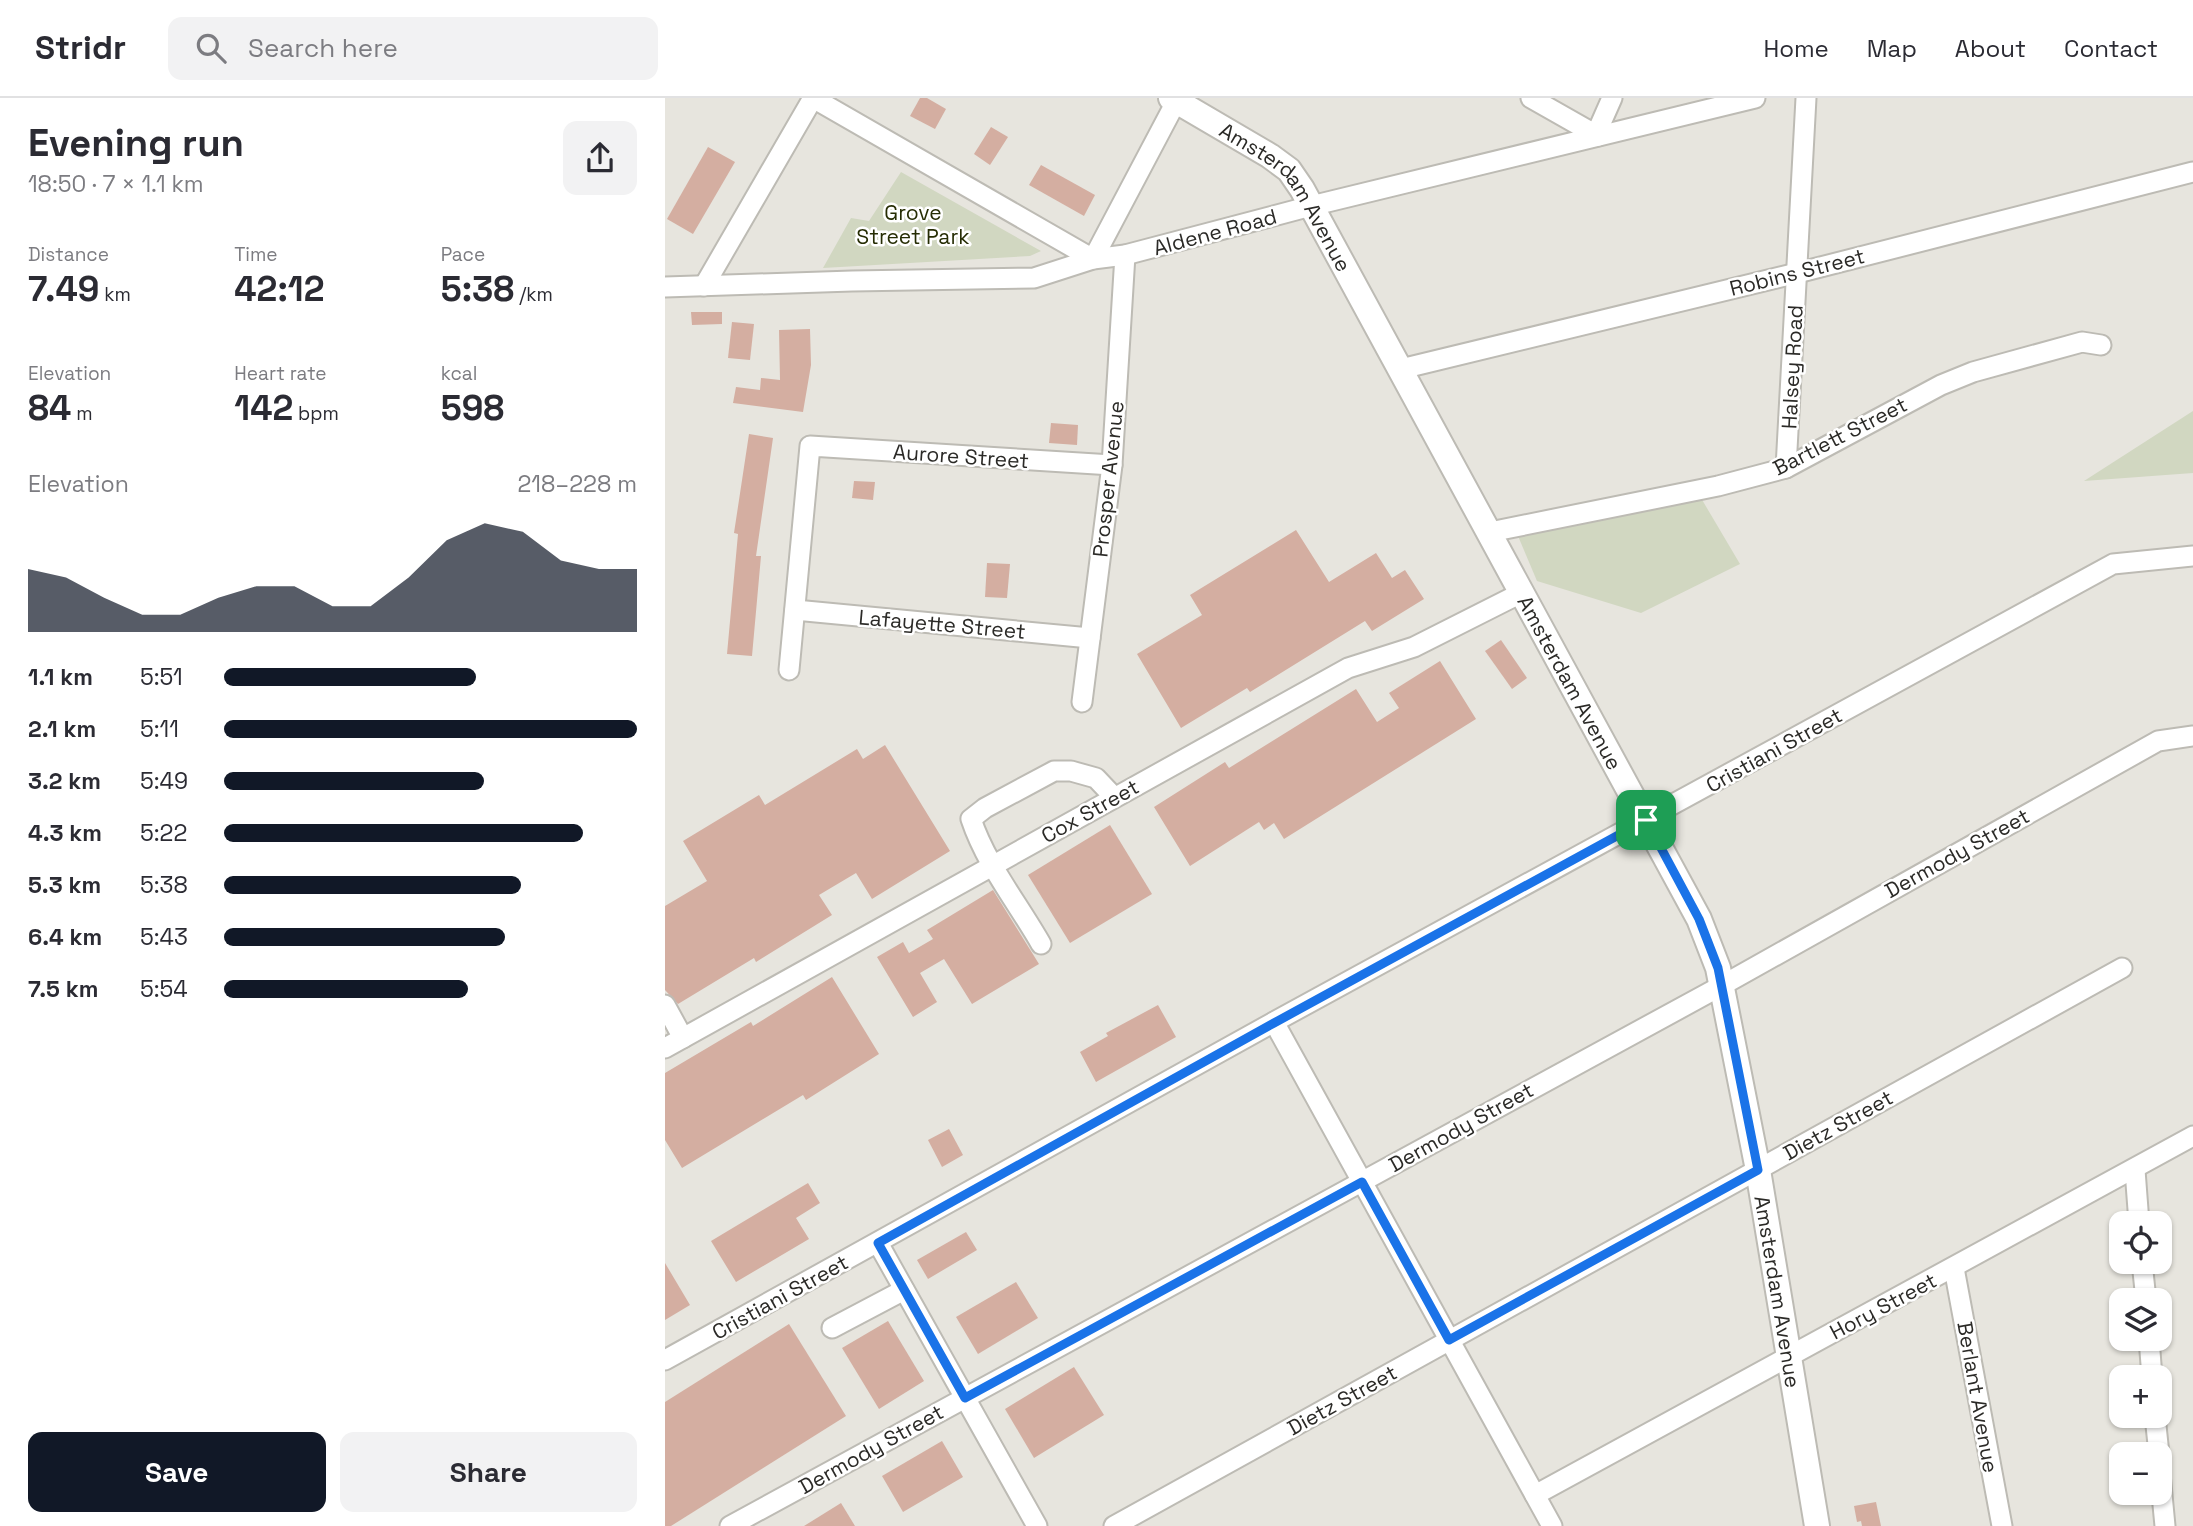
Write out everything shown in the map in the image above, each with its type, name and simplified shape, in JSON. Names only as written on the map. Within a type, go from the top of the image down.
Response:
[{"type":"main road","name":"Amsterdam Avenue","points":[[1175,99],[1270,156],[1289,170],[1302,189],[1699,919],[1718,968],[1758,1170],[1817,1526]]},
{"type":"street","points":[[704,286],[813,98],[1093,259],[1175,99]]},
{"type":"street","points":[[1531,98],[1598,136]]},
{"type":"street","points":[[1598,136],[1597,132],[1612,98]]},
{"type":"street","name":"Aldene Road","points":[[665,287],[1034,278],[1093,259],[1125,255],[1311,206],[1755,98]]},
{"type":"street","name":"Halsey Road","points":[[1786,468],[1806,98]]},
{"type":"street","name":"Robins Street","points":[[1401,369],[1797,273],[2193,172]]},
{"type":"street","name":"Prosper Avenue","points":[[1082,702],[1112,465],[1125,255]]},
{"type":"street","name":"Bartlett Street","points":[[1490,532],[1695,491],[1786,468],[1941,385],[1973,372],[2082,341],[2101,345]]},
{"type":"street","name":"Aurore Street","points":[[795,610],[810,446],[1112,465]]},
{"type":"street","name":"Cristiani Street","points":[[665,1360],[2113,564],[2193,556]]},
{"type":"street","name":"Cox Street","points":[[665,1048],[1348,668],[1414,647],[1523,592]]},
{"type":"street","points":[[789,670],[795,610]]},
{"type":"street","name":"Lafayette Street","points":[[795,610],[1090,638]]},
{"type":"street","name":"Dermody Street","points":[[730,1526],[1721,986],[2158,741],[2193,736]]},
{"type":"street","points":[[1041,944],[992,866],[971,818],[1054,771],[1071,771],[1096,778],[1114,797]]},
{"type":"street","name":"Dietz Street","points":[[1114,1526],[2122,968]]},
{"type":"street","points":[[665,1004],[683,1038]]},
{"type":"street","points":[[1274,1023],[1552,1526]]},
{"type":"street","name":"Hory Street","points":[[1535,1495],[2193,1136]]},
{"type":"street","points":[[2134,1170],[2138,1211]]},
{"type":"street","points":[[878,1243],[1037,1526]]},
{"type":"street","name":"Berlant Avenue","points":[[1954,1268],[2001,1526]]},
{"type":"street","points":[[832,1328],[904,1290]]},
{"type":"street","points":[[2163,1505],[2165,1526]]},
{"type":"green space","name":"Grove Street Park","points":[[901,172],[1041,251],[1030,256],[823,268],[851,218],[869,221]]},
{"type":"green space","points":[[2193,411],[2193,473],[2084,481]]},
{"type":"green space","points":[[1701,498],[1740,564],[1641,613],[1537,581],[1518,536]]},
{"type":"building","points":[[920,98],[927,98],[946,109],[935,129],[910,116]]},
{"type":"building","points":[[991,127],[1008,137],[990,165],[974,154]]},
{"type":"building","points":[[708,147],[735,162],[693,234],[667,219]]},
{"type":"building","points":[[1041,165],[1095,195],[1084,216],[1029,185]]},
{"type":"building","points":[[691,312],[722,312],[722,324],[692,325]]},
{"type":"building","points":[[732,322],[754,324],[750,360],[728,358]]},
{"type":"building","points":[[810,329],[811,365],[803,412],[733,403],[736,387],[760,390],[761,378],[780,380],[779,330]]},
{"type":"building","points":[[1051,423],[1078,425],[1077,445],[1049,443]]},
{"type":"building","points":[[749,434],[773,438],[756,556],[761,556],[752,656],[727,654],[738,534],[734,533]]},
{"type":"building","points":[[854,481],[875,482],[873,500],[852,498]]},
{"type":"building","points":[[1296,530],[1329,582],[1376,553],[1392,578],[1405,570],[1424,599],[1372,631],[1365,621],[1250,692],[1247,688],[1181,728],[1137,654],[1202,615],[1190,595]]},
{"type":"building","points":[[987,563],[1010,564],[1007,598],[985,597]]},
{"type":"building","points":[[1501,640],[1527,678],[1512,689],[1485,651]]},
{"type":"building","points":[[1440,661],[1476,719],[1284,839],[1274,823],[1264,830],[1259,822],[1190,866],[1154,807],[1225,762],[1229,768],[1356,689],[1377,722],[1399,708],[1389,693]]},
{"type":"building","points":[[885,745],[950,851],[872,899],[856,873],[819,895],[832,915],[756,962],[754,958],[678,1004],[665,990],[665,906],[707,881],[683,841],[759,795],[765,805],[857,749],[863,759]]},
{"type":"building","points":[[1110,825],[1152,894],[1070,943],[1028,875]]},
{"type":"building","points":[[993,890],[1039,964],[972,1004],[944,959],[920,973],[937,1002],[913,1017],[877,957],[903,942],[909,953],[933,939],[927,930]]},
{"type":"building","points":[[832,977],[879,1054],[806,1100],[803,1095],[682,1168],[665,1140],[665,1073],[751,1022],[753,1026]]},
{"type":"building","points":[[1158,1005],[1176,1037],[1096,1082],[1080,1052],[1108,1036],[1106,1033]]},
{"type":"building","points":[[949,1129],[963,1155],[942,1167],[928,1140]]},
{"type":"building","points":[[808,1183],[820,1203],[796,1218],[809,1239],[736,1282],[711,1241]]},
{"type":"building","points":[[966,1232],[977,1250],[928,1279],[917,1260]]},
{"type":"building","points":[[665,1263],[690,1305],[665,1320]]},
{"type":"building","points":[[1016,1282],[1038,1318],[978,1354],[956,1317]]},
{"type":"building","points":[[888,1321],[924,1381],[879,1409],[842,1348]]},
{"type":"building","points":[[789,1324],[846,1416],[671,1526],[665,1526],[665,1402]]},
{"type":"building","points":[[1074,1367],[1104,1415],[1034,1458],[1005,1409]]},
{"type":"building","points":[[942,1441],[963,1477],[903,1512],[882,1476]]},
{"type":"building","points":[[1876,1502],[1881,1526],[1862,1526],[1861,1521],[1857,1522],[1854,1506]]},
{"type":"building","points":[[841,1503],[855,1526],[804,1526]]},
{"type":"route","points":[[1646,820],[1699,919],[1718,968],[1758,1170],[1449,1340],[1362,1182],[965,1398],[878,1243],[1646,820]]}]
